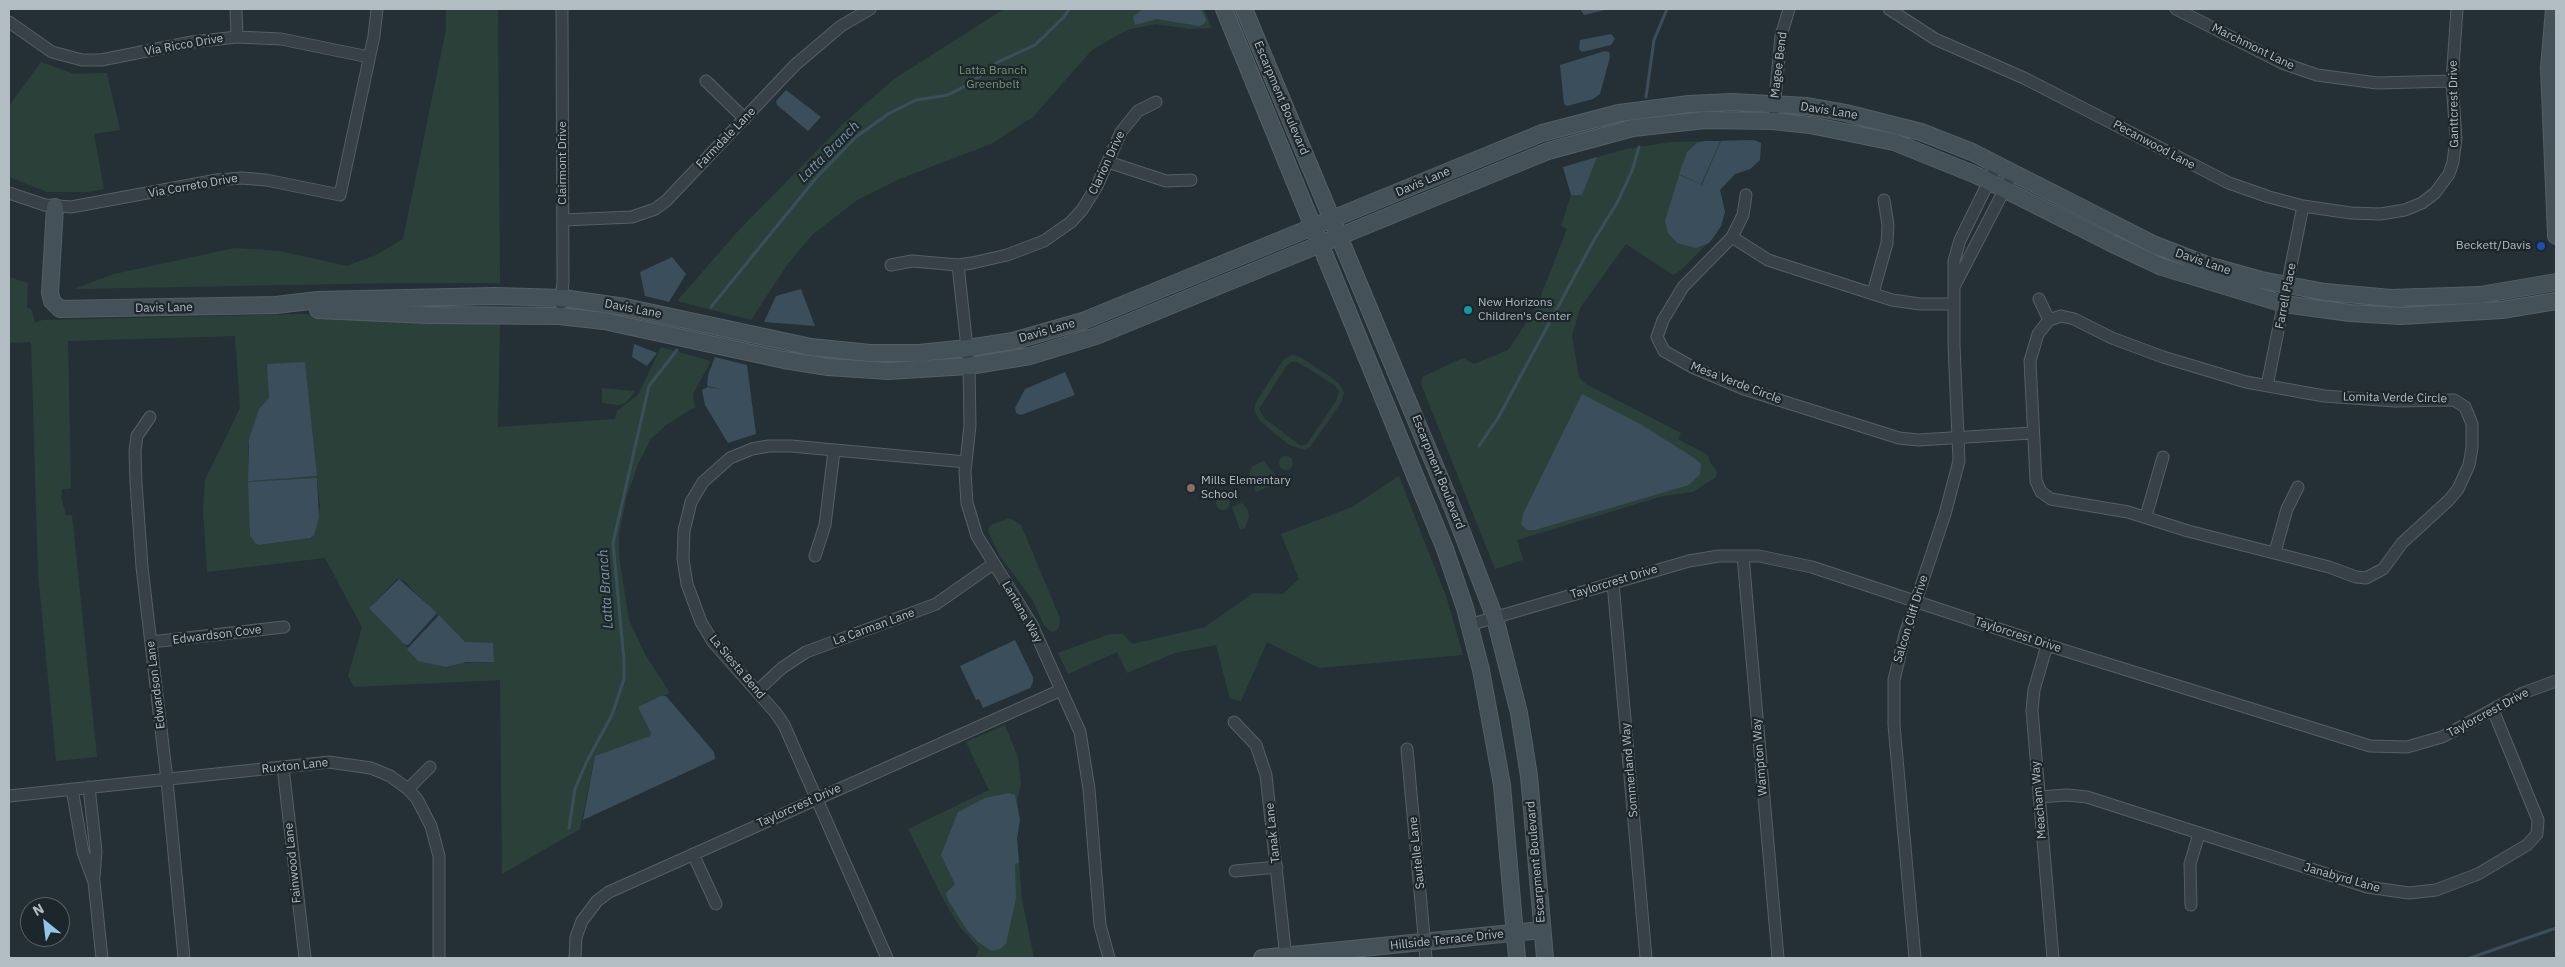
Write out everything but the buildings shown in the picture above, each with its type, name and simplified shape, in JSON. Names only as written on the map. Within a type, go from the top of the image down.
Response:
[{"type":"main road","name":"Escarpment Boulevard","points":[[1224,9],[1445,550],[1469,626],[1492,723],[1502,785],[1516,958]]},
{"type":"main road","name":"Escarpment Boulevard","points":[[1244,9],[1453,509],[1495,618],[1520,714],[1531,802],[1545,958]]},
{"type":"main road","points":[[2554,9],[2549,68],[2556,236]]},
{"type":"main road","name":"Davis Lane","points":[[55,207],[50,293],[54,305],[68,310],[276,305],[318,300],[388,298],[496,296],[563,298],[625,307],[786,342],[828,349],[894,353],[968,348],[1013,341],[1083,321],[1542,133],[1619,113],[1689,104],[1732,102],[1774,104],[1846,113],[1887,123],[1955,145],[2164,248],[2225,270],[2288,285],[2350,295],[2435,298],[2489,294],[2556,282]]},
{"type":"main road","name":"Davis Lane","points":[[276,305],[313,310],[419,315],[559,316],[604,320],[784,360],[828,367],[888,371],[969,366],[1030,356],[1096,336],[1540,154],[1582,140],[1633,128],[1705,120],[1773,121],[1839,130],[1894,142],[1989,181],[2110,243],[2162,267],[2284,304],[2350,313],[2400,316],[2502,310],[2556,301]]},
{"type":"main road","name":"Hillside Terrace Drive","points":[[1262,958],[1426,950],[1514,933],[1542,930]]},
{"type":"street","points":[[236,9],[237,37]]},
{"type":"street","name":"Via Correto Drive","points":[[9,193],[55,207],[93,205],[217,180],[242,178],[266,180],[340,194],[369,57],[377,9]]},
{"type":"street","name":"Clairmont Drive","points":[[559,316],[563,298],[562,9]]},
{"type":"street","name":"Farmdale Lane","points":[[563,220],[632,217],[655,209],[666,201],[815,46],[841,26],[870,9]]},
{"type":"street","name":"Magee Bend","points":[[1773,121],[1781,36],[1789,9]]},
{"type":"street","name":"Pecanwood Lane","points":[[1889,9],[1935,39],[2024,78],[2208,173],[2262,195],[2302,206],[2351,213],[2393,213],[2415,206],[2435,193]]},
{"type":"street","name":"Marchmont Lane","points":[[2176,9],[2282,63],[2317,75],[2369,82],[2452,81]]},
{"type":"street","name":"Ganttcrest Drive","points":[[2435,193],[2448,174],[2455,150],[2452,81],[2457,9]]},
{"type":"street","name":"Via Ricco Drive","points":[[9,22],[52,52],[82,60],[101,60],[199,41],[237,37],[281,39],[369,57]]},
{"type":"street","points":[[706,80],[745,119]]},
{"type":"street","name":"Clarion Drive","points":[[891,265],[912,261],[958,265],[1007,255],[1044,241],[1058,232],[1086,205],[1108,162],[1115,143],[1130,118],[1138,111],[1156,102]]},
{"type":"street","points":[[1108,162],[1166,181],[1191,180]]},
{"type":"street","name":"Salcon Cliff Drive","points":[[1914,958],[1893,691],[1899,655],[1957,475],[1960,438],[1953,304],[1955,284],[1954,261],[1956,252],[1997,165]]},
{"type":"street","name":"Salcon Cliff Drive","points":[[1955,284],[2013,173]]},
{"type":"street","name":"Mesa Verde Circle","points":[[1746,195],[1743,215],[1732,237],[1683,287],[1657,332],[1664,351],[1694,368],[1744,389],[1889,435],[1918,440],[2032,433]]},
{"type":"street","points":[[1873,293],[1886,243],[1888,225],[1884,200]]},
{"type":"street","name":"Farrell Place","points":[[2267,386],[2302,206]]},
{"type":"street","points":[[1732,237],[1768,260],[1899,302],[1953,304]]},
{"type":"street","name":"Lantana Way","points":[[958,265],[969,366],[970,425],[966,462],[966,494],[969,512],[977,536],[1032,625],[1082,743],[1099,917],[1109,958]]},
{"type":"street","points":[[2039,299],[2049,320]]},
{"type":"street","name":"Lomita Verde Circle","points":[[2061,316],[2074,319],[2112,338],[2162,357],[2228,378],[2267,386],[2324,396],[2368,400],[2454,400],[2465,406],[2472,424],[2471,458],[2458,489],[2442,507],[2402,543],[2383,569],[2376,574],[2361,578],[2330,567],[2275,552],[2197,534],[2146,516],[2102,506],[2056,501],[2046,497],[2036,481],[2032,433],[2030,361],[2038,334],[2049,320],[2061,316]]},
{"type":"street","name":"Edwardson Lane","points":[[150,416],[137,436],[135,451],[142,567],[167,780],[184,958]]},
{"type":"street","name":"La Siesta Bend","points":[[887,958],[784,725],[757,691],[713,642],[701,622],[691,596],[682,544],[691,502],[698,488],[710,474],[730,458],[744,452],[780,446],[966,462]]},
{"type":"street","points":[[815,556],[825,525],[834,451]]},
{"type":"street","points":[[2146,516],[2163,457]]},
{"type":"street","points":[[2275,552],[2287,509],[2298,487]]},
{"type":"street","name":"Taylorcrest Drive","points":[[1469,626],[1689,561],[1719,556],[1743,556],[1787,560],[2370,746],[2401,747],[2429,742],[2456,731],[2523,693],[2556,681]]},
{"type":"street","name":"Wampton Way","points":[[1743,556],[1778,958]]},
{"type":"street","name":"La Carman Lane","points":[[757,691],[782,668],[806,652],[936,604],[993,564]]},
{"type":"street","name":"Sommerland Way","points":[[1613,583],[1646,958]]},
{"type":"street","name":"Edwardson Cove","points":[[151,642],[284,627]]},
{"type":"street","name":"Meacham Way","points":[[2047,644],[2034,690],[2032,710],[2053,958]]},
{"type":"street","name":"Taylorcrest Drive","points":[[575,958],[579,927],[588,911],[602,896],[1061,690]]},
{"type":"street","name":"Janabyrd Lane","points":[[2039,797],[2067,794],[2087,797],[2381,891],[2422,892],[2447,887],[2470,878],[2527,845],[2535,837],[2538,829],[2535,813],[2493,710]]},
{"type":"street","name":"Tanak Lane","points":[[1234,722],[1256,745],[1263,765],[1271,807],[1286,956]]},
{"type":"street","name":"Sautelle Lane","points":[[1407,748],[1426,950]]},
{"type":"street","name":"Ruxton Lane","points":[[9,796],[329,762],[351,763],[381,771],[408,789],[423,810],[436,841],[438,856],[439,958]]},
{"type":"street","name":"Fainwood Lane","points":[[283,767],[305,958]]},
{"type":"street","points":[[408,789],[430,767]]},
{"type":"street","points":[[89,787],[96,851],[94,882],[101,954]]},
{"type":"street","points":[[72,789],[83,852],[94,882]]},
{"type":"street","points":[[2191,905],[2190,864],[2199,834]]},
{"type":"street","points":[[693,854],[716,904]]},
{"type":"street","points":[[1235,871],[1277,867]]},
{"type":"green space","points":[[446,9],[498,9],[500,283],[74,289],[114,274],[235,248],[280,251],[346,266],[374,256],[403,239],[446,30]]},
{"type":"green space","name":"Latta Branch Greenbelt","points":[[1004,9],[1204,9],[1212,28],[1189,29],[1155,24],[1127,30],[1092,50],[1033,117],[991,144],[902,178],[857,200],[812,235],[787,265],[751,320],[677,301],[738,231],[844,123],[894,79]]},
{"type":"green space","points":[[41,62],[74,74],[107,73],[120,130],[94,134],[104,189],[88,192],[47,192],[9,177],[9,106]]},
{"type":"green space","points":[[1754,140],[1761,143],[1760,160],[1750,169],[1735,174],[1720,190],[1725,212],[1721,226],[1713,238],[1681,270],[1673,275],[1626,244],[1580,308],[1572,336],[1579,377],[1586,384],[1681,433],[1678,439],[1708,455],[1710,462],[1717,472],[1716,477],[1693,492],[1663,496],[1517,540],[1523,560],[1495,569],[1421,384],[1422,377],[1463,358],[1474,364],[1508,350],[1536,308],[1567,229],[1561,226],[1571,195],[1563,167],[1626,149],[1671,142]]},
{"type":"green space","points":[[9,277],[28,283],[27,307],[32,310],[35,323],[42,320],[303,314],[500,322],[498,427],[615,419],[617,411],[638,395],[661,347],[711,361],[693,394],[695,407],[666,425],[651,439],[638,464],[626,499],[619,534],[619,556],[629,620],[645,654],[670,693],[639,707],[651,733],[650,736],[595,756],[580,829],[502,874],[500,680],[354,687],[348,676],[362,627],[325,558],[207,572],[203,510],[205,480],[240,408],[235,336],[68,341],[71,489],[62,489],[61,498],[66,515],[72,515],[97,757],[56,761],[38,574],[31,342],[9,343]],"holes":[[[305,362],[316,476],[248,480],[248,447],[259,409]],[[317,478],[320,506],[314,535],[310,538],[260,545],[255,543]],[[397,579],[403,580],[462,640],[468,643],[493,643],[493,662],[460,663],[408,649],[369,608]]]},
{"type":"green space","points":[[1292,355],[1300,357],[1331,377],[1340,385],[1344,393],[1341,403],[1311,446],[1305,450],[1289,445],[1260,421],[1254,410],[1256,402],[1284,359]],"holes":[[[1291,362],[1297,362],[1334,385],[1339,391],[1336,401],[1307,444],[1301,446],[1264,418],[1259,409],[1287,365]]]},
{"type":"green space","points":[[602,388],[635,392],[625,403],[618,405],[602,403]]},
{"type":"green space","points":[[1283,456],[1289,456],[1293,463],[1289,470],[1283,470],[1279,466],[1279,460]]},
{"type":"green space","points":[[1264,461],[1277,477],[1273,485],[1256,492],[1249,474],[1252,466]]},
{"type":"green space","points":[[1399,476],[1447,599],[1463,655],[1319,668],[1267,642],[1241,701],[1230,699],[1216,645],[1175,653],[1127,673],[1117,652],[1068,674],[1058,653],[1110,634],[1123,634],[1132,644],[1205,627],[1253,593],[1283,594],[1299,579],[1281,534],[1352,507]]},
{"type":"green space","points":[[1220,496],[1226,496],[1230,503],[1226,510],[1220,510],[1216,506],[1216,500]]},
{"type":"green space","points":[[1242,503],[1248,510],[1249,517],[1245,528],[1240,530],[1232,507]]},
{"type":"green space","points":[[1010,518],[1021,525],[1060,618],[1059,627],[1055,631],[1051,632],[1044,625],[1032,599],[1000,556],[990,535],[988,529],[991,525]]},
{"type":"green space","points":[[1005,725],[1018,757],[1021,784],[1017,800],[1020,820],[1017,838],[1022,899],[1034,958],[975,958],[979,948],[960,927],[943,899],[908,829],[989,790],[966,742]]},
{"type":"water","points":[[1143,9],[1201,9],[1206,19],[1205,23],[1199,26],[1157,19],[1135,25],[1133,17]]},
{"type":"water","points":[[1580,9],[1609,9],[1584,15]]},
{"type":"water","points":[[1611,34],[1615,39],[1611,45],[1582,52],[1579,49],[1580,40]]},
{"type":"water","points":[[1605,51],[1609,52],[1610,57],[1600,94],[1593,99],[1567,106],[1564,104],[1560,65]]},
{"type":"water","points":[[786,90],[821,117],[808,131],[777,105],[776,101]]},
{"type":"water","points":[[1754,140],[1761,143],[1760,160],[1750,169],[1735,174],[1720,190],[1725,212],[1721,226],[1713,238],[1709,243],[1696,248],[1677,243],[1668,233],[1665,221],[1679,175],[1702,185],[1721,141]]},
{"type":"water","points":[[1720,141],[1701,184],[1679,174],[1687,152],[1697,143]]},
{"type":"water","points":[[1597,157],[1582,195],[1571,195],[1563,167]]},
{"type":"water","points":[[672,257],[686,274],[669,302],[645,296],[640,272]]},
{"type":"water","points":[[801,289],[815,326],[764,322],[776,296]]},
{"type":"water","points":[[634,344],[657,353],[647,366],[632,357]]},
{"type":"water","points":[[715,357],[747,365],[756,434],[728,443],[705,405],[702,390],[708,387],[724,390],[707,386],[708,375]]},
{"type":"water","points":[[305,362],[317,476],[248,481],[249,439],[259,409],[269,398],[267,364]]},
{"type":"water","points":[[1065,372],[1075,395],[1021,415],[1016,413],[1015,408],[1025,389]]},
{"type":"water","points":[[1582,394],[1642,425],[1694,458],[1701,464],[1700,474],[1689,485],[1535,530],[1527,530],[1521,524],[1523,514]]},
{"type":"water","points":[[317,478],[319,518],[314,535],[310,538],[259,545],[255,543],[250,535],[248,482]]},
{"type":"water","points":[[399,579],[437,613],[408,645],[404,644],[369,608]]},
{"type":"water","points":[[439,615],[465,642],[493,643],[494,662],[466,662],[446,667],[418,661],[407,649]]},
{"type":"water","points":[[1015,640],[1033,677],[1033,682],[1030,688],[983,708],[979,699],[976,700],[960,666]]},
{"type":"water","points":[[661,696],[666,696],[714,752],[715,759],[583,820],[595,756],[650,736],[651,733],[638,707]]},
{"type":"water","points":[[1009,793],[1015,795],[1020,820],[1017,838],[1019,863],[1015,864],[1016,898],[1006,944],[1000,949],[992,951],[978,942],[967,930],[948,900],[946,893],[955,884],[941,855],[958,812],[985,798]]},
{"type":"waterway","name":"Latta Branch","points":[[711,307],[816,178],[856,137],[888,114],[916,100],[948,95],[971,83],[998,62],[1035,45],[1064,17],[1069,9]]},
{"type":"waterway","points":[[1646,97],[1654,40],[1667,9]]},
{"type":"waterway","points":[[1479,446],[1498,418],[1594,240],[1617,203],[1632,171],[1639,147]]},
{"type":"waterway","name":"Latta Branch","points":[[569,828],[575,789],[586,763],[612,715],[624,679],[624,660],[613,543],[649,386],[677,350]]},
{"type":"waterway","points":[[2470,958],[2556,928]]},
{"type":"place","name":"Beckett/Davis","points":[[2541,246]]},
{"type":"place","name":"New Horizons Children's Center","points":[[1468,310]]},
{"type":"place","name":"Mills Elementary School","points":[[1191,488]]}]
